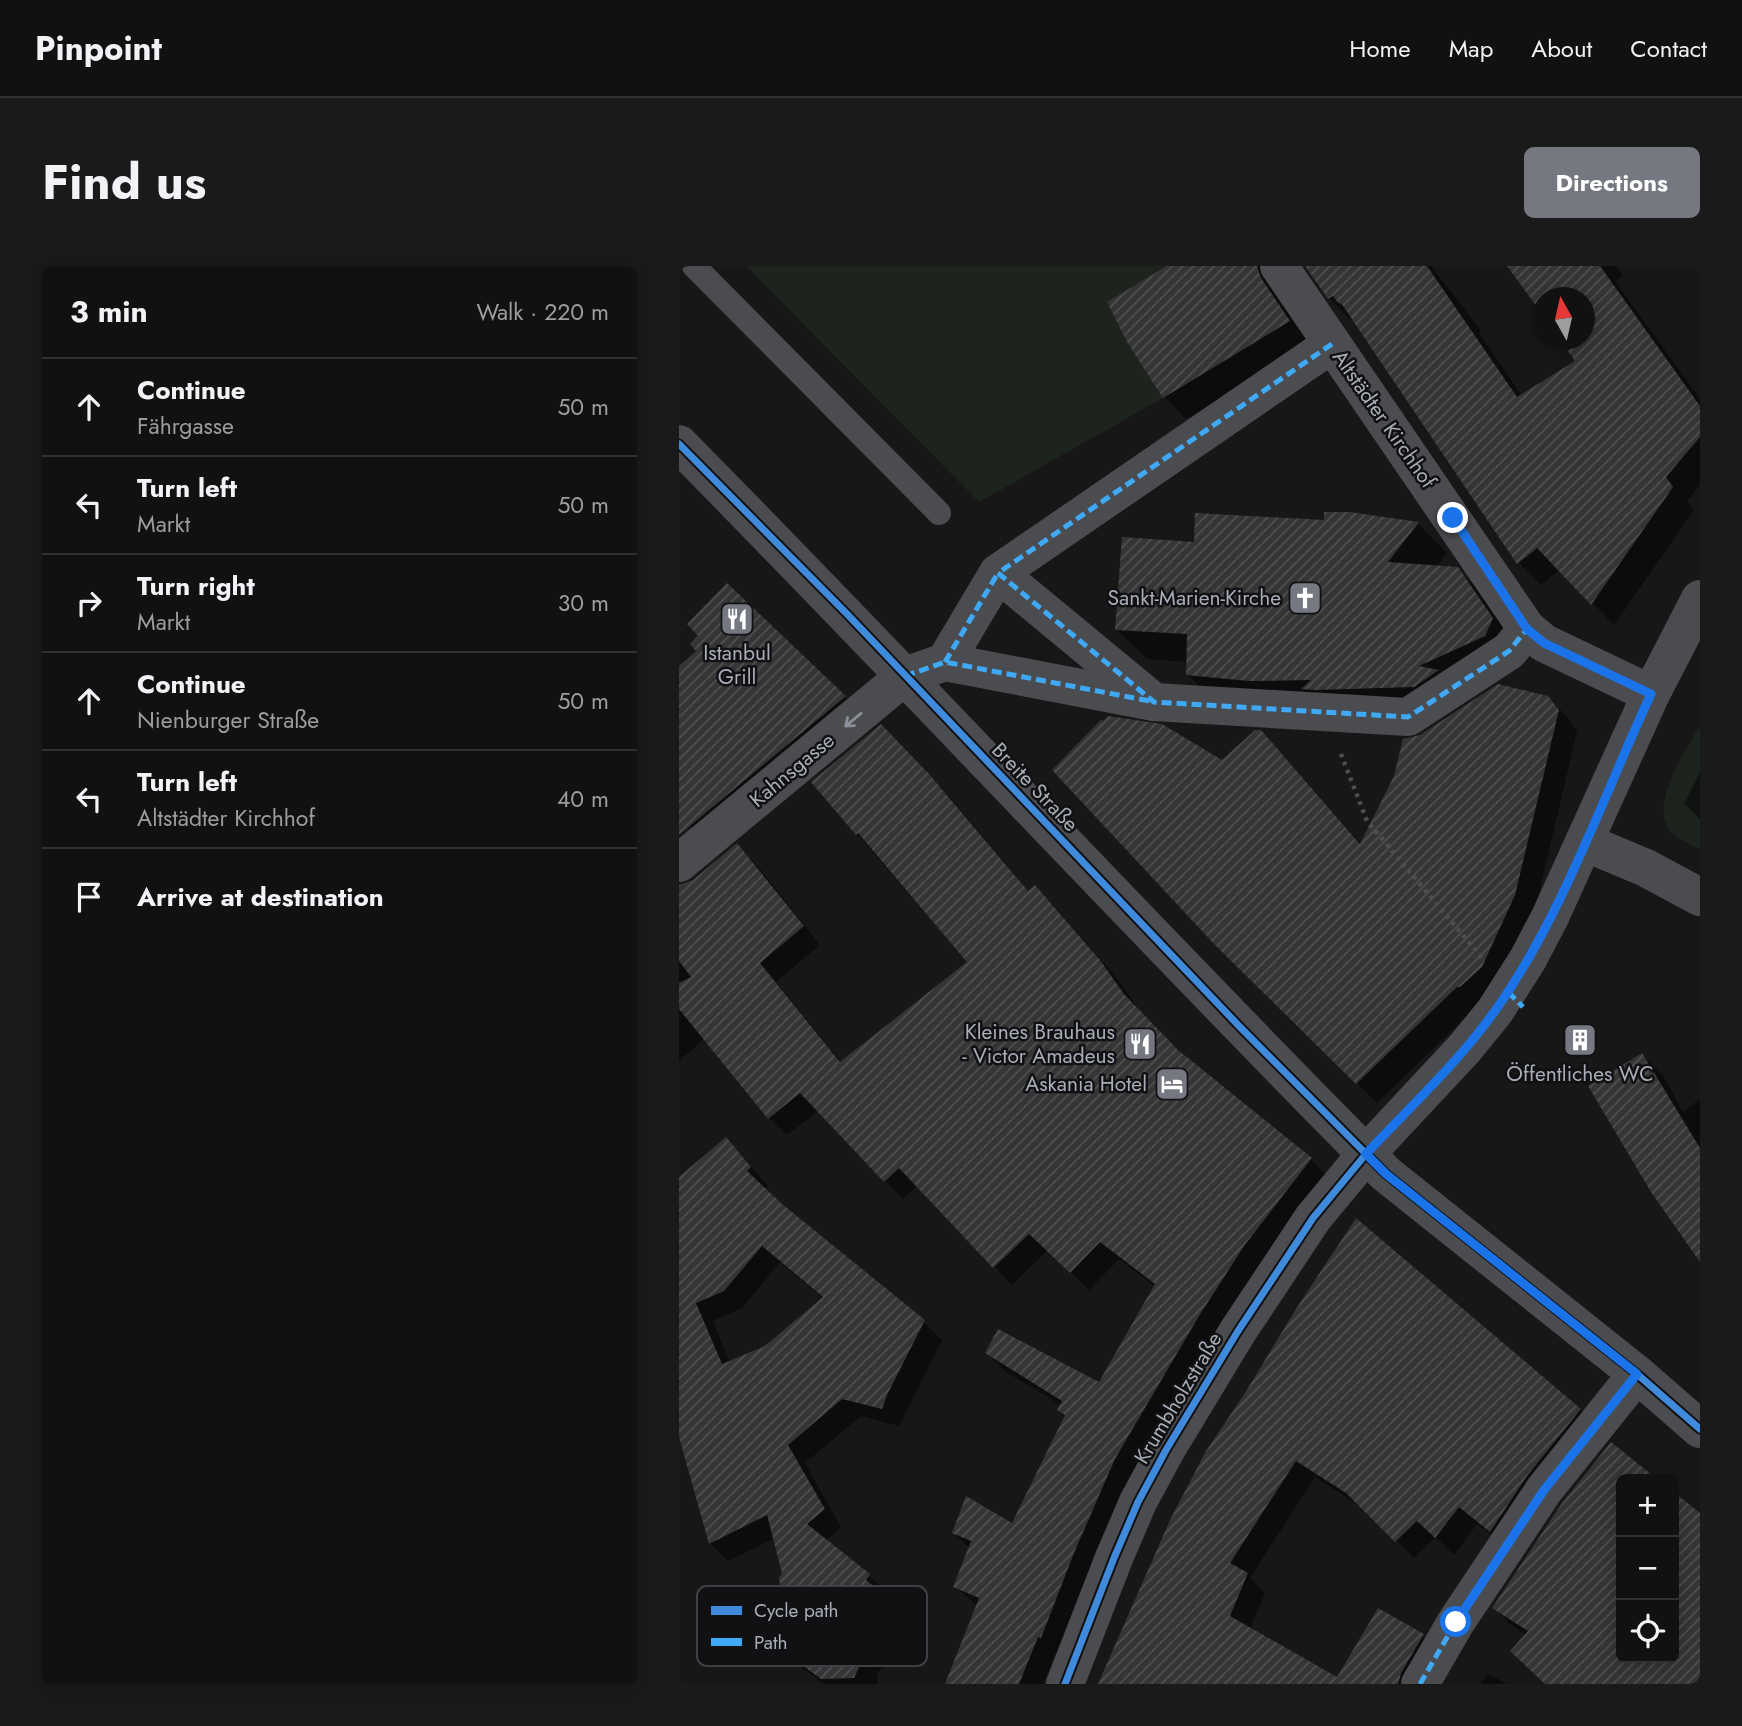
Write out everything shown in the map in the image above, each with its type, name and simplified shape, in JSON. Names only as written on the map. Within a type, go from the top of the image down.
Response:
[{"type":"street","name":"Altstädter Kirchhof","points":[[1279,266],[1527,629],[1544,643],[1651,694]]},
{"type":"street","points":[[1332,344],[998,573],[944,662],[1154,702],[1408,717],[1509,651],[1527,629]]},
{"type":"street","name":"Breite Straße","points":[[679,444],[905,676],[1212,999],[1386,1174],[1637,1374],[1700,1429]]},
{"type":"street","points":[[998,573],[1154,702]]},
{"type":"street","name":"Krumbholzstraße","points":[[1065,1684],[1138,1502],[1165,1450],[1238,1331],[1313,1218],[1366,1154],[1464,1049],[1515,999],[1651,694],[1700,599]]},
{"type":"street","name":"Kahnsgasse","points":[[679,863],[905,676],[944,662]]},
{"type":"street","points":[[1584,842],[1646,868],[1700,897]]},
{"type":"street","points":[[1420,1684],[1456,1622],[1544,1490],[1637,1374]]},
{"type":"lane","points":[[679,278],[693,266],[939,513]]},
{"type":"path","points":[[1325,711],[1367,821],[1515,999]]},
{"type":"shaded area","points":[[746,266],[1194,266],[1137,284],[1107,302],[1127,342],[1163,398],[979,502]]},
{"type":"shaded area","points":[[1700,725],[1700,850],[1668,828],[1664,817],[1664,804],[1673,775]]},
{"type":"building","points":[[1167,266],[1257,266],[1261,278],[1290,321],[1163,398],[1127,342],[1107,302]]},
{"type":"building","points":[[1305,266],[1427,266],[1517,397],[1575,361],[1567,350],[1595,350],[1595,287],[1532,287],[1532,300],[1507,266],[1600,266],[1700,406],[1700,437],[1666,477],[1673,487],[1591,605],[1537,548],[1517,564],[1341,303],[1333,296],[1328,299]]},
{"type":"building","name":"Sankt-Marien-Kirche","points":[[1324,512],[1350,512],[1419,522],[1388,562],[1458,567],[1493,618],[1485,636],[1419,666],[1439,670],[1414,687],[1315,690],[1301,689],[1311,680],[1249,681],[1186,675],[1187,634],[1115,630],[1122,537],[1194,542],[1195,513],[1324,520]]},
{"type":"building","points":[[727,583],[846,696],[679,835],[679,666],[696,651],[690,644],[698,636],[687,624]]},
{"type":"building","points":[[1498,684],[1548,696],[1559,710],[1515,895],[1482,967],[1457,987],[1356,1084],[1215,945],[1052,770],[1108,716],[1162,724],[1222,760],[1255,730],[1261,730],[1360,844],[1394,776],[1403,739],[1420,735]]},
{"type":"building","points":[[881,724],[929,774],[1028,891],[1035,885],[1100,960],[1124,994],[1178,1050],[1312,1158],[1244,1246],[1199,1316],[1115,1459],[1041,1638],[1038,1637],[1019,1684],[945,1684],[979,1598],[953,1587],[971,1541],[952,1533],[966,1496],[1012,1523],[1065,1415],[1057,1410],[1062,1401],[985,1353],[998,1329],[1099,1382],[1155,1284],[1100,1242],[1070,1273],[1029,1234],[993,1268],[899,1168],[884,1182],[800,1093],[768,1119],[679,1009],[679,983],[691,977],[679,961],[679,885],[693,880],[737,843],[804,926],[760,963],[840,1062],[967,962],[858,833],[856,835],[811,782]]},
{"type":"building","points":[[1642,1053],[1700,1148],[1700,1262],[1651,1192],[1588,1086]]},
{"type":"building","points":[[726,1137],[751,1167],[747,1171],[782,1204],[925,1320],[882,1409],[842,1399],[788,1445],[825,1509],[807,1524],[870,1574],[866,1580],[874,1586],[780,1586],[779,1578],[782,1573],[767,1515],[709,1544],[679,1437],[679,1177]],"holes":[[[762,1246],[823,1297],[765,1346],[722,1364],[696,1303],[724,1291]]]},
{"type":"building","points":[[1356,1218],[1581,1409],[1527,1476],[1490,1532],[1459,1507],[1435,1538],[1417,1521],[1395,1542],[1346,1493],[1296,1461],[1230,1563],[1248,1573],[1230,1616],[1337,1677],[1378,1608],[1424,1634],[1401,1673],[1398,1684],[1098,1684],[1170,1520],[1206,1451]]},
{"type":"building","points":[[1611,1442],[1651,1474],[1616,1474],[1616,1663],[1679,1663],[1679,1496],[1700,1513],[1700,1684],[1545,1684],[1510,1651],[1528,1631],[1492,1608],[1562,1503]]},
{"type":"building","points":[[803,1666],[860,1666],[854,1678],[821,1679]]},
{"type":"marked path","points":[[1332,344],[998,573],[1154,702],[1408,717],[1509,651],[1527,629]]},
{"type":"marked path","points":[[945,662],[998,573]]},
{"type":"marked path","points":[[905,676],[945,662],[1150,701]]},
{"type":"marked path","points":[[1508,992],[1523,1007]]},
{"type":"marked path","points":[[1420,1684],[1456,1622],[1544,1490],[1637,1374]]},
{"type":"cycle path","points":[[679,444],[848,615],[1239,1026],[1386,1174],[1637,1374],[1700,1429]]},
{"type":"cycle path","points":[[1065,1684],[1138,1502],[1166,1450],[1238,1331],[1313,1218],[1366,1154]]},
{"type":"place","name":"Sankt-Marien-Kirche","points":[[1305,598]]},
{"type":"place","name":"Istanbul Grill","points":[[737,619]]},
{"type":"place","name":"Öffentliches WC","points":[[1580,1040]]},
{"type":"place","name":"Kleines Brauhaus - Victor Amadeus","points":[[1140,1044]]},
{"type":"place","name":"Askania Hotel","points":[[1172,1084]]},
{"type":"route","points":[[1453,518],[1527,629],[1544,643],[1651,694],[1550,917],[1508,992],[1464,1049],[1366,1154],[1386,1174],[1637,1374],[1544,1490],[1456,1622]]}]
